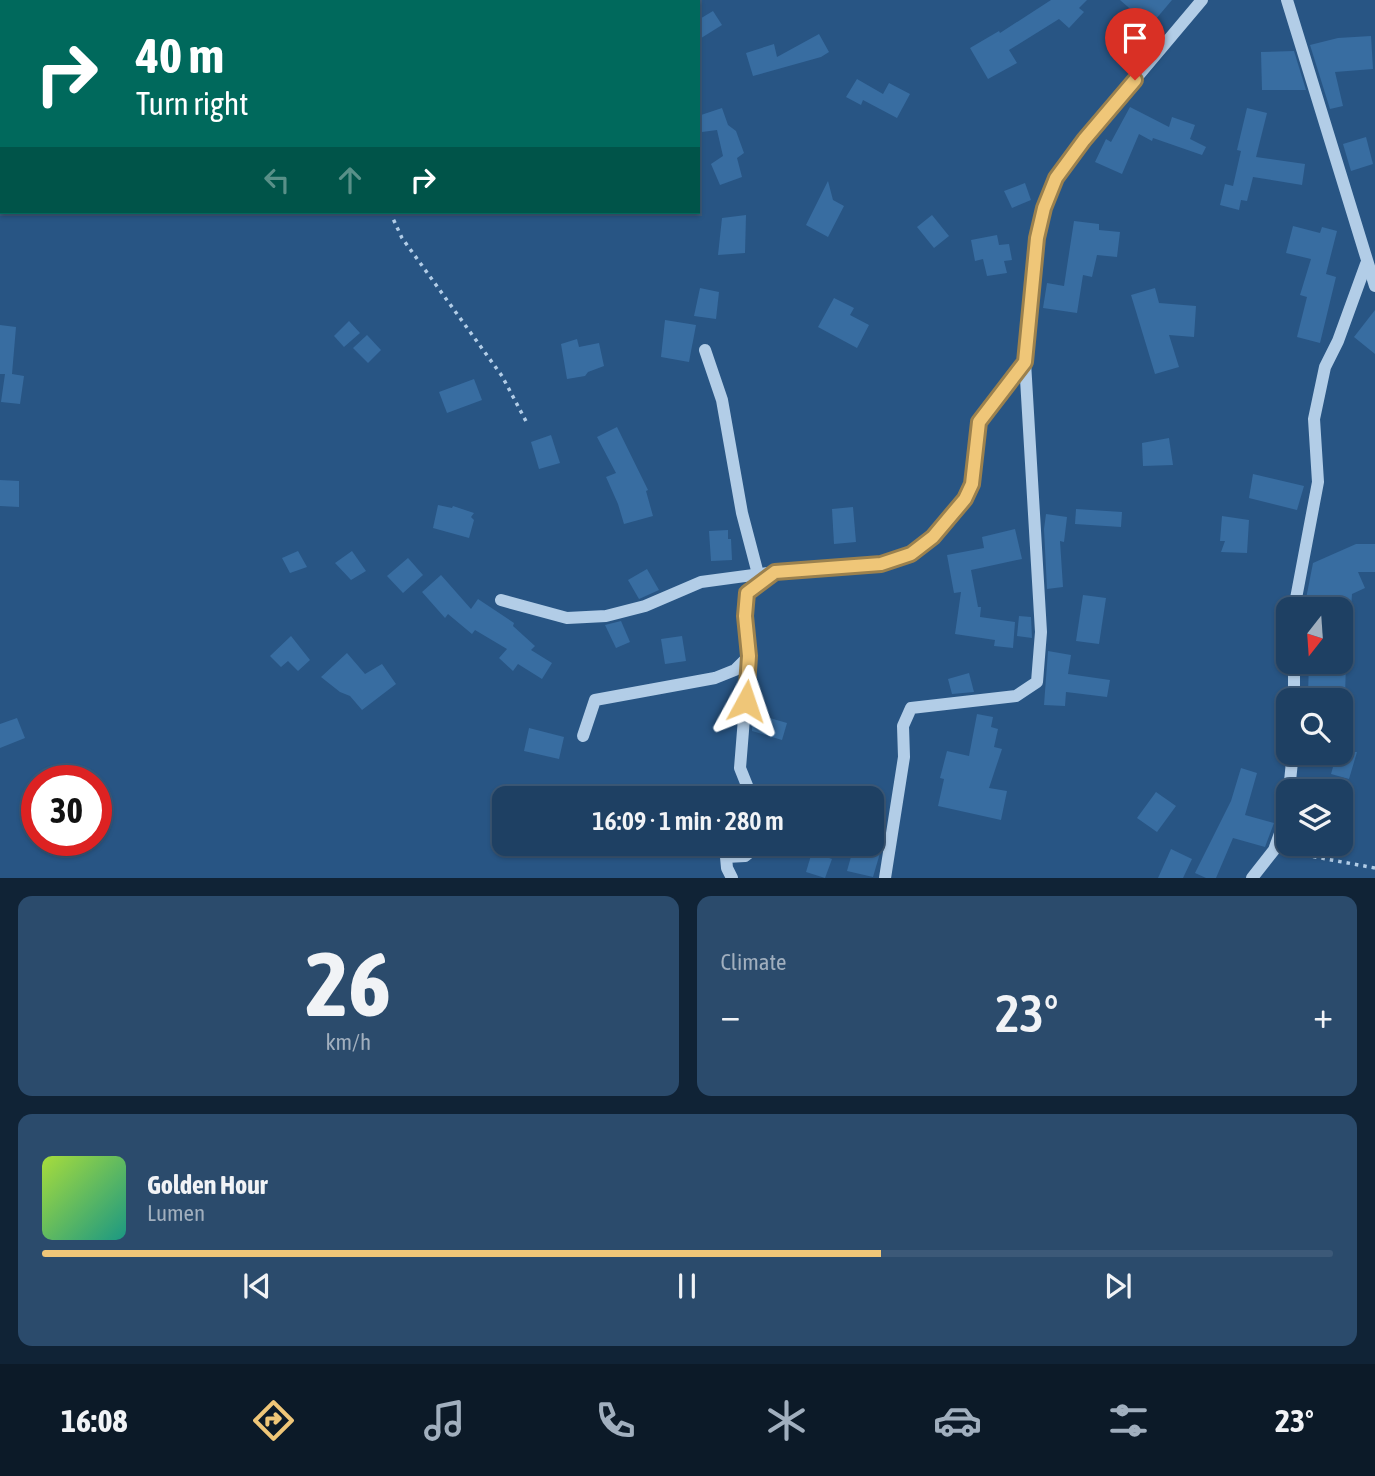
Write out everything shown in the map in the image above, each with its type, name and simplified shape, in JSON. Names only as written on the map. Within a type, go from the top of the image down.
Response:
[{"type":"street","points":[[886,877],[904,757],[903,726],[911,708],[1016,696],[1037,682],[1041,632],[1025,362],[1037,238],[1044,208],[1056,178],[1084,140],[1202,0]]},
{"type":"street","points":[[1287,0],[1359,228],[1366,264],[1375,286]]},
{"type":"street","points":[[1296,597],[1318,482],[1314,419],[1325,368],[1338,341],[1366,264]]},
{"type":"street","points":[[705,350],[722,400],[742,513],[758,573]]},
{"type":"street","points":[[501,600],[567,618],[606,616],[645,606],[701,582],[758,573],[881,564],[911,554],[933,537],[965,499],[972,484],[979,422],[1025,362]]},
{"type":"street","points":[[747,786],[740,768],[749,656],[745,616],[747,593],[775,572]]},
{"type":"street","points":[[583,736],[595,700],[715,678],[735,670],[749,656]]},
{"type":"street","points":[[1252,877],[1276,844]]},
{"type":"street","points":[[732,877],[726,857],[745,856]]},
{"type":"path","points":[[391,214],[402,238],[502,376],[528,425]]},
{"type":"path","points":[[1274,850],[1375,868]]},
{"type":"building","points":[[1051,0],[1087,0],[1079,8],[1084,12],[1069,28],[1059,19],[1009,50],[1017,63],[988,79],[970,48],[999,31],[1000,33]]},
{"type":"building","points":[[1120,0],[1172,0],[1150,26]]},
{"type":"building","points":[[713,11],[722,25],[700,39],[700,19]]},
{"type":"building","points":[[819,34],[829,52],[821,57],[753,76],[746,53],[774,44],[777,57]]},
{"type":"building","points":[[1371,36],[1373,69],[1335,72],[1343,106],[1330,109],[1310,45],[1338,38]]},
{"type":"building","points":[[1294,51],[1306,90],[1262,90],[1261,52]]},
{"type":"building","points":[[857,79],[883,94],[889,83],[910,94],[897,118],[863,100],[861,105],[846,97]]},
{"type":"building","points":[[1130,107],[1169,127],[1172,117],[1195,125],[1190,139],[1206,147],[1202,155],[1153,138],[1152,141],[1139,134],[1122,174],[1095,162],[1106,139],[1111,142]]},
{"type":"building","points":[[722,108],[728,125],[736,131],[744,153],[737,158],[742,177],[720,185],[711,164],[723,156],[717,130],[702,132],[700,115]]},
{"type":"building","points":[[1247,108],[1267,113],[1256,157],[1305,164],[1302,185],[1253,177],[1247,201],[1241,200],[1239,210],[1220,205],[1225,184],[1233,186],[1241,151],[1237,150]]},
{"type":"building","points":[[1366,137],[1373,164],[1351,171],[1343,144]]},
{"type":"building","points":[[828,181],[833,200],[844,206],[828,237],[806,225]]},
{"type":"building","points":[[1025,183],[1031,200],[1012,208],[1004,191]]},
{"type":"building","points":[[746,215],[745,253],[718,255],[722,218]]},
{"type":"building","points":[[932,215],[949,236],[934,248],[917,227]]},
{"type":"building","points":[[1074,221],[1099,224],[1099,230],[1120,232],[1117,257],[1097,255],[1092,277],[1083,275],[1077,313],[1043,308],[1047,283],[1064,286]]},
{"type":"building","points":[[1293,226],[1320,233],[1322,227],[1337,231],[1326,274],[1336,277],[1320,343],[1297,337],[1307,297],[1300,295],[1311,259],[1286,253]]},
{"type":"building","points":[[997,235],[999,245],[1009,244],[1012,260],[1004,261],[1007,273],[987,276],[983,259],[975,261],[971,240]]},
{"type":"building","points":[[700,288],[719,292],[716,319],[694,316]]},
{"type":"building","points":[[1155,288],[1159,303],[1196,306],[1194,337],[1169,335],[1179,367],[1155,374],[1131,295]]},
{"type":"building","points":[[834,298],[854,308],[850,315],[869,325],[857,348],[818,327]]},
{"type":"building","points":[[1375,310],[1375,354],[1354,337]]},
{"type":"building","points":[[665,320],[696,325],[689,362],[661,357]]},
{"type":"building","points":[[349,321],[360,333],[344,347],[334,336]]},
{"type":"building","points":[[0,325],[16,327],[12,374],[24,376],[20,404],[1,402],[5,374],[0,374]]},
{"type":"building","points":[[367,335],[381,350],[368,363],[353,348]]},
{"type":"building","points":[[577,339],[579,347],[599,343],[604,366],[588,372],[585,376],[567,379],[561,344]]},
{"type":"building","points":[[474,379],[482,400],[447,413],[439,392]]},
{"type":"building","points":[[617,427],[648,490],[646,491],[653,516],[624,524],[606,477],[616,473],[597,437]]},
{"type":"building","points":[[551,435],[560,463],[539,469],[531,442]]},
{"type":"building","points":[[1169,438],[1173,465],[1143,466],[1142,443]]},
{"type":"building","points":[[1253,474],[1304,486],[1297,510],[1249,498]]},
{"type":"building","points":[[0,480],[19,481],[19,507],[0,506]]},
{"type":"building","points":[[438,505],[453,506],[474,513],[471,517],[474,520],[469,538],[433,528]]},
{"type":"building","points":[[853,507],[856,542],[834,544],[832,509]]},
{"type":"building","points":[[1076,509],[1122,512],[1121,527],[1075,524]]},
{"type":"building","points":[[1046,514],[1067,517],[1064,542],[1060,541],[1063,587],[1047,589],[1044,529]]},
{"type":"building","points":[[1222,516],[1249,520],[1247,553],[1221,552],[1225,541],[1220,541]]},
{"type":"building","points":[[1015,529],[1022,559],[971,570],[978,607],[981,607],[980,617],[1015,622],[1013,648],[994,646],[995,640],[955,634],[961,592],[954,593],[947,555],[984,548],[982,537]]},
{"type":"building","points":[[728,530],[732,560],[711,561],[709,531]]},
{"type":"building","points":[[1356,544],[1375,544],[1375,572],[1358,572],[1365,588],[1352,594],[1352,597],[1306,597],[1313,563]]},
{"type":"building","points":[[298,551],[307,567],[290,573],[282,558]]},
{"type":"building","points":[[352,551],[366,571],[351,580],[335,563]]},
{"type":"building","points":[[408,558],[423,575],[403,593],[387,576]]},
{"type":"building","points":[[647,569],[659,590],[639,599],[628,580]]},
{"type":"building","points":[[441,575],[471,609],[478,599],[514,623],[513,626],[535,646],[531,650],[552,663],[542,679],[518,664],[513,671],[499,658],[507,649],[475,630],[472,634],[448,614],[445,618],[422,592]]},
{"type":"building","points":[[1083,595],[1106,598],[1099,644],[1076,641]]},
{"type":"building","points":[[1019,616],[1031,617],[1032,638],[1017,636]]},
{"type":"building","points":[[621,621],[630,642],[616,648],[605,625]]},
{"type":"building","points":[[291,636],[310,660],[298,671],[288,661],[281,667],[270,656]]},
{"type":"building","points":[[682,636],[686,661],[665,664],[661,639]]},
{"type":"building","points":[[1048,651],[1071,655],[1068,674],[1110,680],[1107,697],[1066,692],[1065,706],[1044,705]]},
{"type":"building","points":[[347,653],[365,674],[382,664],[396,684],[362,710],[350,696],[340,692],[321,677]]},
{"type":"building","points":[[969,673],[974,692],[952,694],[948,679]]},
{"type":"building","points":[[1309,674],[1346,674],[1345,688],[1308,688]]},
{"type":"building","points":[[753,713],[787,723],[782,740],[752,731]]},
{"type":"building","points":[[977,714],[993,717],[991,727],[998,729],[994,747],[1002,749],[989,788],[1007,791],[1001,820],[938,806],[944,779],[940,778],[947,751],[969,756]]},
{"type":"building","points":[[17,718],[25,738],[0,748],[0,724]]},
{"type":"building","points":[[529,728],[564,737],[559,759],[524,751]]},
{"type":"building","points":[[1353,752],[1357,752],[1349,779],[1331,774],[1333,767],[1326,765],[1353,765]]},
{"type":"building","points":[[1241,768],[1257,773],[1245,815],[1274,823],[1265,847],[1233,838],[1216,878],[1206,878],[1195,873],[1231,801]]},
{"type":"building","points":[[1156,792],[1176,806],[1157,832],[1137,818]]},
{"type":"building","points":[[1171,849],[1192,859],[1183,878],[1158,878]]},
{"type":"building","points":[[811,856],[832,859],[825,878],[806,872]]},
{"type":"building","points":[[851,856],[879,856],[873,877],[847,871]]},
{"type":"route","points":[[746,701],[749,656],[745,616],[747,593],[775,572],[881,564],[911,554],[933,537],[965,499],[972,484],[979,422],[1025,362],[1037,238],[1044,208],[1056,178],[1135,80]]}]
